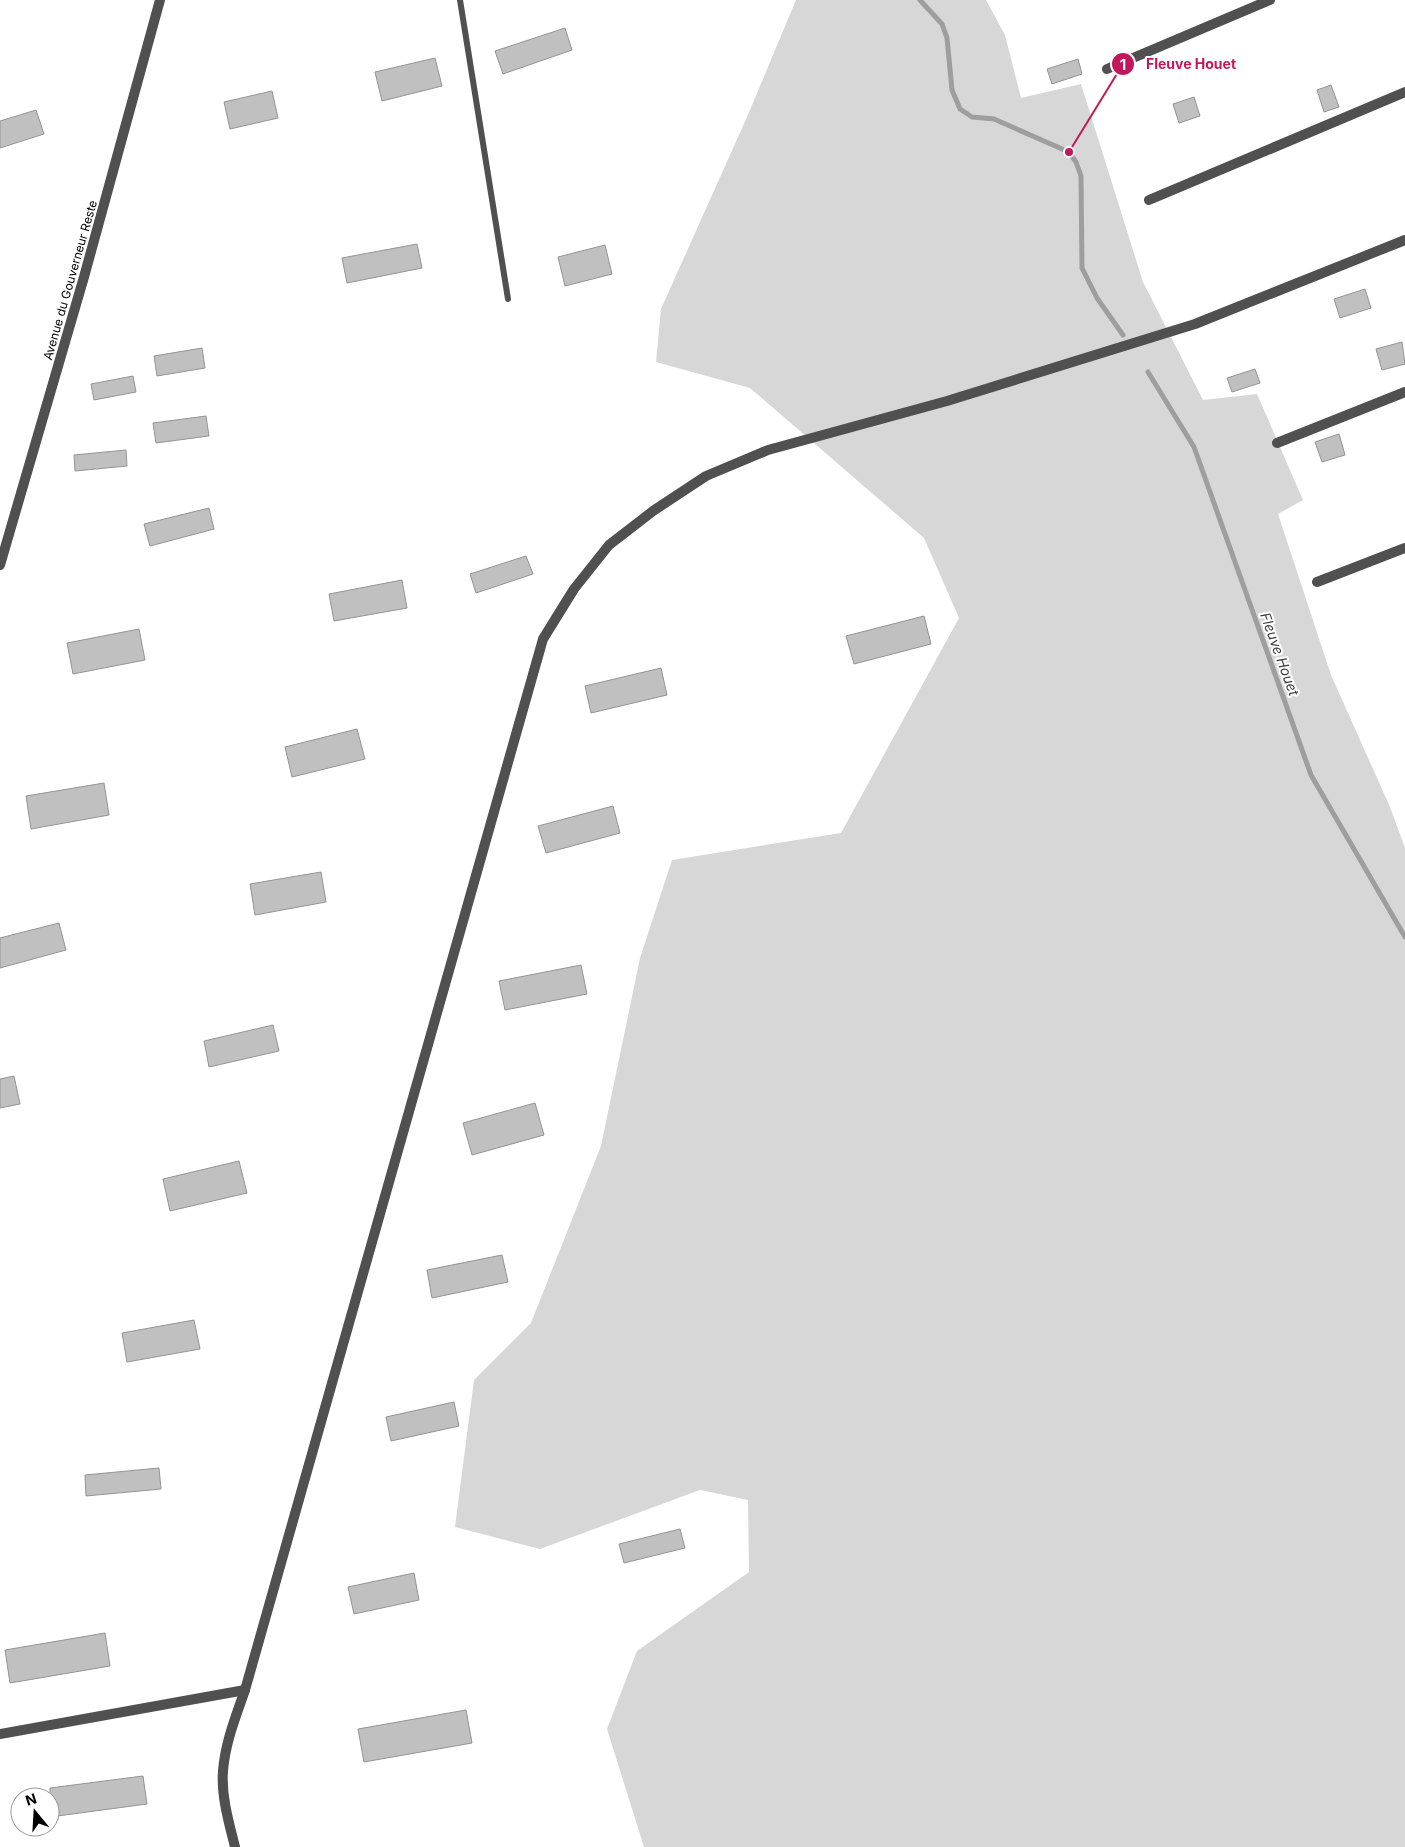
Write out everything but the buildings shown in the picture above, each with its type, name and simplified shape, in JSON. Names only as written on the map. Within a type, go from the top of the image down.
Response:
[{"type":"street","name":"Avenue du Gouverneur Reste","points":[[1,559],[84,277],[160,0]]},
{"type":"street","points":[[1107,69],[1270,0]]},
{"type":"street","points":[[1149,200],[1405,92]]},
{"type":"street","points":[[235,1847],[227,1812],[223,1772],[227,1742],[246,1690],[543,639],[574,589],[609,545],[653,510],[706,476],[732,465],[768,450],[956,398],[1195,324],[1405,240]]},
{"type":"street","points":[[1277,443],[1405,392]]},
{"type":"street","points":[[1317,582],[1405,548]]},
{"type":"street","points":[[0,1734],[246,1690]]},
{"type":"lane","points":[[460,0],[508,299]]},
{"type":"shaded area","points":[[796,0],[986,0],[1005,35],[1021,98],[1081,84],[1143,282],[1203,400],[1257,394],[1303,500],[1278,514],[1331,675],[1390,807],[1405,848],[1405,1847],[644,1847],[607,1729],[637,1651],[749,1572],[748,1500],[700,1490],[540,1549],[455,1527],[474,1380],[531,1323],[601,1146],[640,958],[672,860],[841,833],[959,618],[924,538],[750,388],[656,362],[661,309],[747,117]]},
{"type":"waterway","name":"Fleuve Houet","points":[[920,0],[942,24],[947,38],[952,90],[960,109],[972,117],[994,119],[1069,152],[1076,162],[1081,176],[1082,268],[1097,298],[1123,335]]},
{"type":"waterway","name":"Fleuve Houet","points":[[1148,372],[1194,447],[1311,775],[1405,937]]},
{"type":"place","name":"Fleuve Houet","points":[[1069,152]]}]
